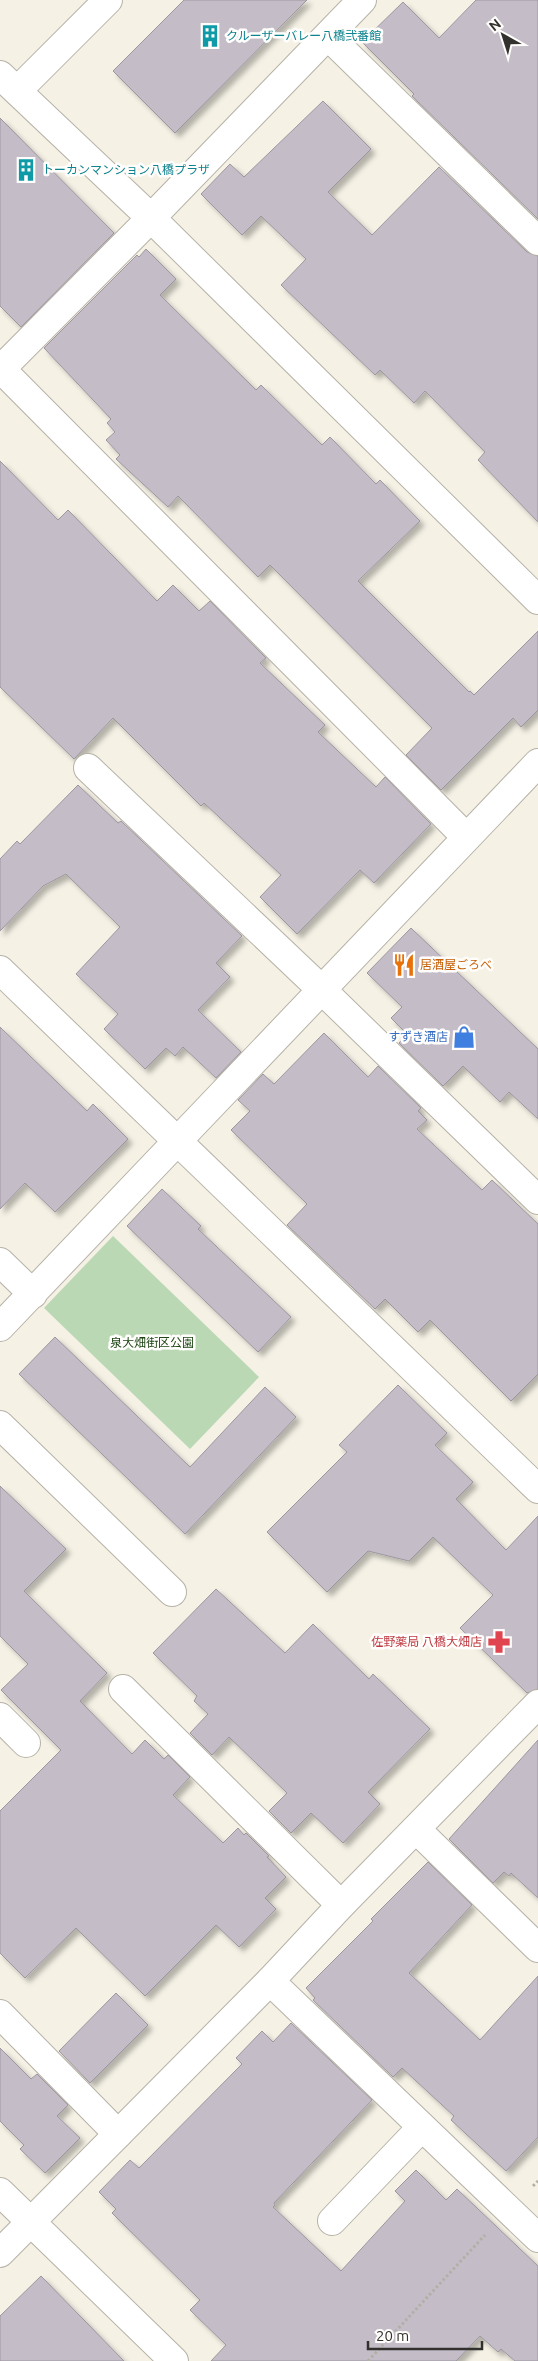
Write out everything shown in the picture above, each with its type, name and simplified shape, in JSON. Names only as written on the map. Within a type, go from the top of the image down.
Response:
[{"type":"street","points":[[108,0],[8,83],[151,218],[538,600]]},
{"type":"street","points":[[362,0],[151,218],[0,370],[466,837]]},
{"type":"street","points":[[328,36],[538,240]]},
{"type":"street","points":[[0,1328],[538,763]]},
{"type":"street","points":[[88,768],[322,990],[538,1200]]},
{"type":"street","points":[[0,970],[538,1490]]},
{"type":"street","points":[[0,1262],[33,1294]]},
{"type":"street","points":[[0,1425],[172,1592]]},
{"type":"street","points":[[123,1689],[341,1905]]},
{"type":"street","points":[[0,2254],[270,1981],[341,1905],[538,1704]]},
{"type":"street","points":[[0,1717],[26,1743]]},
{"type":"street","points":[[416,1830],[538,1948]]},
{"type":"street","points":[[270,1981],[421,2128],[538,2238]]},
{"type":"street","points":[[0,2014],[118,2134]]},
{"type":"street","points":[[332,2221],[421,2128]]},
{"type":"street","points":[[0,2192],[174,2361]]},
{"type":"path","points":[[368,2361],[509,2209],[538,2181]]},
{"type":"green space","name":"泉大畑街区公園","points":[[113,1236],[259,1377],[190,1449],[44,1308]]},
{"type":"building","name":"クルーザーバレー八橋弐番館","points":[[184,0],[307,0],[175,133],[113,71]]},
{"type":"building","points":[[476,0],[538,0],[538,219],[412,96],[414,94],[362,42],[403,2],[439,38]]},
{"type":"building","points":[[323,101],[371,149],[328,192],[372,235],[439,167],[527,252],[538,256],[538,522],[478,460],[485,452],[425,391],[414,403],[380,370],[375,375],[281,285],[306,259],[261,216],[242,235],[201,194],[230,164],[244,177]]},
{"type":"building","name":"トーカンマンション八橋プラザ","points":[[0,118],[114,233],[21,327],[0,306]]},
{"type":"building","points":[[146,249],[176,279],[160,295],[256,390],[261,385],[322,445],[330,437],[376,484],[380,480],[420,521],[358,581],[469,692],[474,695],[538,631],[538,710],[521,727],[513,718],[441,790],[406,755],[432,728],[270,565],[258,577],[178,496],[168,507],[116,459],[120,455],[106,440],[115,432],[107,423],[111,419],[44,348],[137,255],[139,257]]},
{"type":"building","points":[[0,461],[58,520],[68,510],[157,601],[173,585],[199,611],[210,601],[266,658],[260,663],[325,725],[318,732],[376,787],[385,777],[431,824],[374,883],[360,870],[297,934],[260,897],[281,875],[204,803],[201,806],[113,718],[74,759],[0,687]]},
{"type":"building","points":[[78,785],[118,823],[121,821],[242,936],[216,963],[230,977],[198,1010],[241,1052],[216,1078],[183,1047],[175,1056],[166,1048],[145,1069],[104,1029],[118,1014],[76,974],[120,927],[66,874],[43,886],[0,931],[0,859],[17,841],[20,844]]},
{"type":"building","points":[[411,928],[538,1049],[538,1119],[509,1092],[500,1102],[463,1066],[443,1086],[399,1043],[407,1034],[391,1018],[402,1007],[367,973]]},
{"type":"building","points":[[0,1027],[87,1111],[93,1104],[128,1139],[55,1212],[25,1183],[0,1209]]},
{"type":"building","points":[[324,1033],[368,1077],[378,1066],[421,1108],[418,1111],[427,1120],[417,1129],[482,1190],[492,1180],[538,1224],[538,1374],[511,1401],[430,1320],[418,1332],[385,1299],[375,1309],[287,1225],[307,1204],[231,1130],[250,1111],[238,1100],[263,1074],[274,1084]]},
{"type":"building","points":[[162,1189],[201,1226],[198,1229],[291,1317],[258,1352],[127,1226]]},
{"type":"building","points":[[55,1337],[190,1467],[265,1387],[296,1417],[185,1534],[19,1374]]},
{"type":"building","points":[[398,1385],[447,1433],[435,1445],[473,1482],[456,1499],[506,1550],[538,1516],[538,1689],[527,1693],[460,1628],[493,1595],[433,1537],[409,1561],[368,1551],[327,1592],[267,1532],[347,1452],[339,1445]]},
{"type":"building","points":[[0,1486],[66,1549],[24,1591],[107,1673],[80,1701],[132,1754],[145,1740],[164,1759],[168,1755],[190,1777],[173,1795],[223,1843],[238,1828],[244,1835],[246,1833],[269,1856],[267,1857],[286,1877],[265,1898],[276,1909],[239,1947],[216,1925],[145,1996],[76,1928],[25,1978],[0,1953],[0,1811],[61,1750],[1,1690],[28,1664],[0,1636]]},
{"type":"building","points":[[216,1589],[285,1653],[313,1624],[369,1679],[373,1674],[430,1729],[368,1792],[380,1804],[343,1843],[311,1813],[291,1833],[269,1811],[287,1793],[229,1737],[212,1755],[190,1733],[208,1714],[194,1701],[197,1696],[153,1653]]},
{"type":"building","points":[[538,1740],[538,1898],[511,1873],[509,1876],[504,1872],[493,1883],[449,1839]]},
{"type":"building","points":[[428,1862],[472,1905],[409,1973],[480,2040],[538,1976],[538,2137],[506,2171],[451,2120],[454,2116],[402,2068],[393,2077],[313,2000],[315,1998],[306,1988],[373,1921],[371,1919]]},
{"type":"building","points":[[116,1993],[148,2025],[90,2083],[59,2051]]},
{"type":"building","points":[[291,2023],[372,2100],[274,2203],[273,2207],[341,2271],[405,2201],[395,2191],[416,2170],[446,2200],[457,2189],[538,2266],[538,2361],[515,2361],[501,2349],[498,2352],[480,2336],[456,2361],[211,2361],[226,2345],[190,2310],[200,2300],[112,2213],[116,2209],[99,2192],[130,2160],[139,2168],[242,2064],[236,2058],[262,2031],[273,2042]]},
{"type":"building","points":[[0,2048],[31,2079],[37,2074],[68,2105],[57,2116],[80,2138],[45,2173],[20,2149],[24,2145],[0,2121]]},
{"type":"building","points":[[41,2276],[124,2361],[0,2361],[0,2316]]},
{"type":"place","name":"クルーザーバレー八橋弐番館","points":[[210,36]]},
{"type":"place","name":"トーカンマンション八橋プラザ","points":[[26,170]]},
{"type":"place","name":"居酒屋ごろべ","points":[[404,965]]},
{"type":"place","name":"すずき酒店","points":[[464,1037]]},
{"type":"place","name":"佐野薬局 八橋大畑店","points":[[499,1642]]}]
